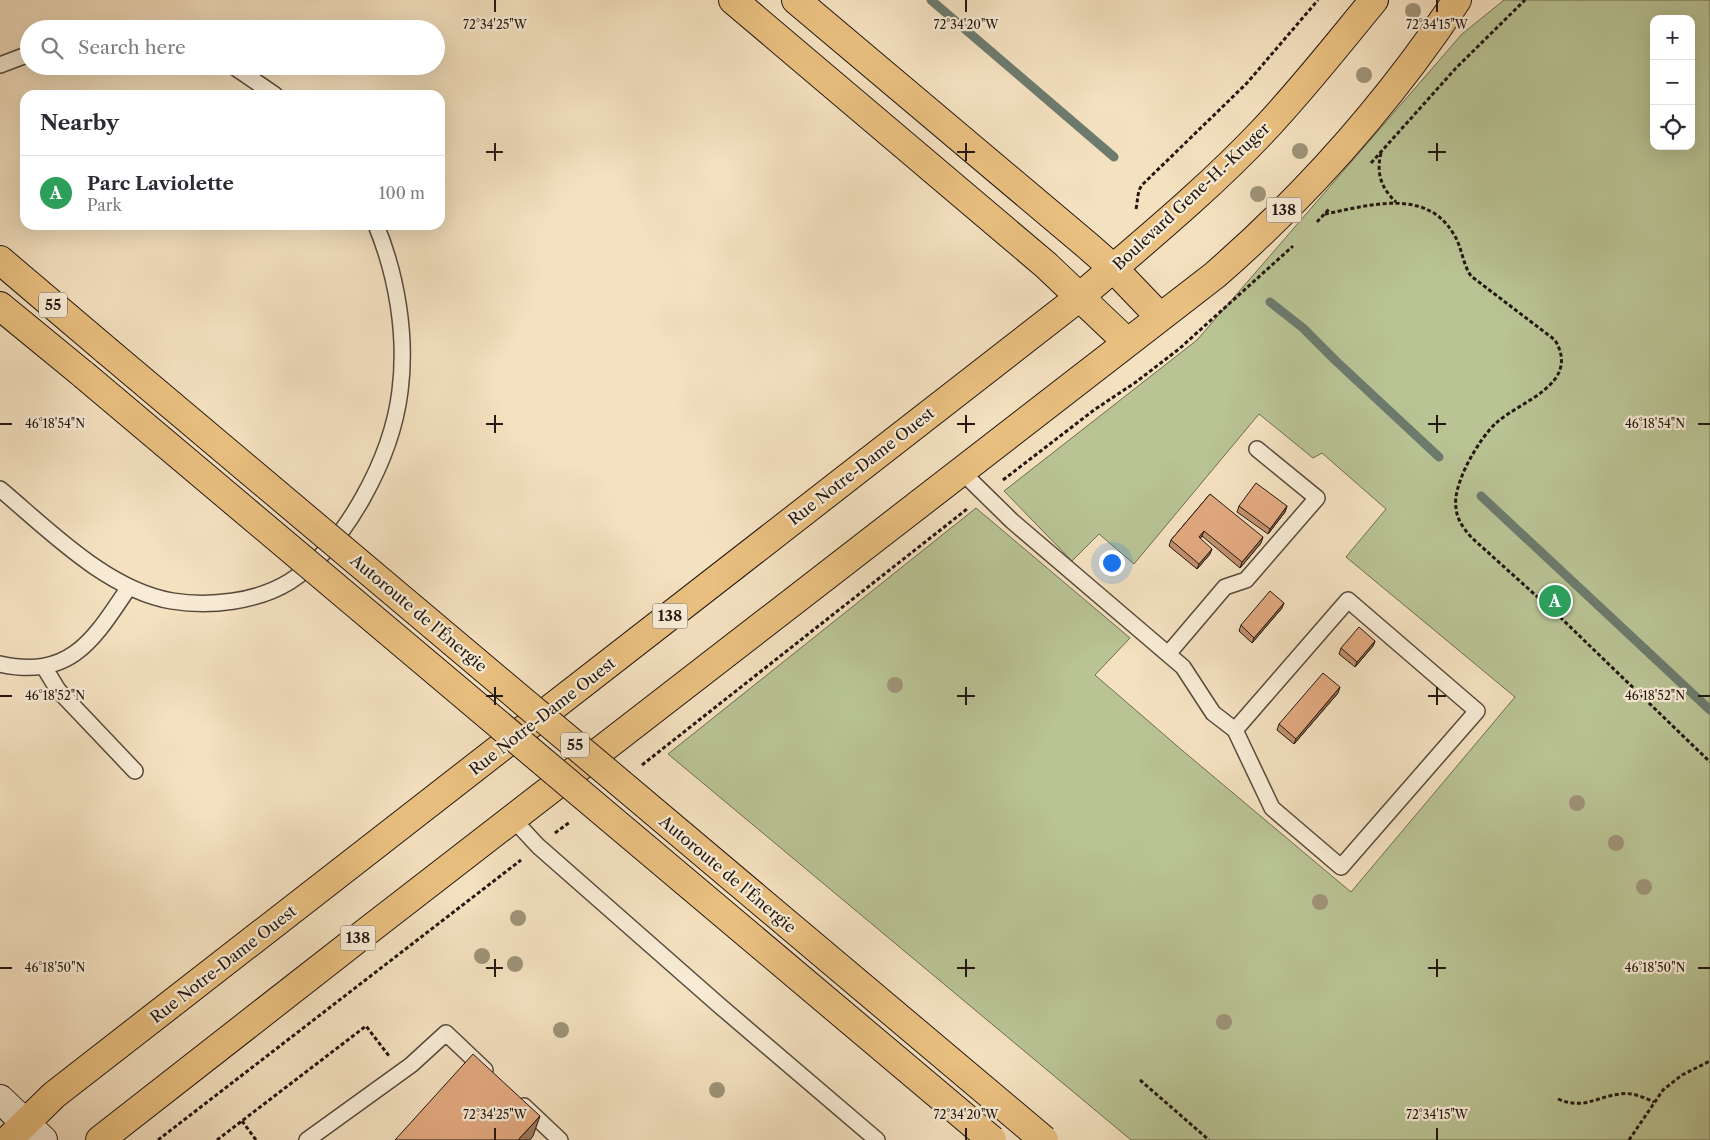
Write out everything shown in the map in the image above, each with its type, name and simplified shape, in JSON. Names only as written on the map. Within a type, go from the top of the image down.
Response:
[{"type":"main road","points":[[733,0],[1003,228],[1080,296],[1127,342]]},
{"type":"main road","points":[[796,0],[901,90],[1046,208],[1113,268],[1160,317]]},
{"type":"main road","name":"Boulevard Gene-H.-Kruger","points":[[1080,296],[1206,186],[1248,146],[1313,75],[1374,0]]},
{"type":"main road","name":"138","points":[[100,1140],[1232,260],[1269,226],[1324,169],[1394,87],[1457,0]]},
{"type":"main road","name":"Autoroute de l'Énergie","points":[[0,260],[1044,1140]]},
{"type":"main road","name":"Rue Notre-Dame Ouest","points":[[25,1134],[54,1095],[1080,296]]},
{"type":"main road","name":"Autoroute de l'Énergie","points":[[0,306],[992,1140]]},
{"type":"street","points":[[0,1099],[25,1134]]},
{"type":"lane","points":[[0,65],[20,57]]},
{"type":"lane","points":[[246,75],[268,90]]},
{"type":"lane","points":[[0,489],[101,571],[129,587],[157,597],[185,602],[226,602],[266,592],[288,582],[309,566],[330,544],[351,516],[372,480],[394,427],[400,390],[402,355],[397,302],[390,266],[378,230]]},
{"type":"lane","points":[[1168,654],[1225,587],[1246,580],[1317,498],[1257,449]]},
{"type":"lane","points":[[960,470],[1012,521],[1183,667],[1213,713],[1235,730],[1272,808],[1341,867],[1477,711],[1348,600],[1235,730]]},
{"type":"lane","points":[[0,664],[22,668],[44,667],[63,661],[84,647],[98,632],[129,587]]},
{"type":"lane","points":[[44,667],[58,690],[135,771]]},
{"type":"lane","points":[[513,819],[538,846],[720,1006],[877,1140]]},
{"type":"lane","points":[[308,1140],[401,1072],[446,1033],[496,1081]]},
{"type":"lane","points":[[516,1099],[560,1140]]},
{"type":"path","name":"Boulevard Gene-H.-Kruger","points":[[1138,200],[1139,190],[1142,185],[1247,83],[1318,0]]},
{"type":"path","points":[[1369,165],[1456,68],[1525,0]]},
{"type":"path","points":[[1381,153],[1379,167],[1381,182],[1386,192],[1396,202]]},
{"type":"path","points":[[1335,202],[1324,214],[1396,202],[1422,208],[1443,220],[1457,240],[1464,263],[1471,276],[1555,340],[1560,353],[1560,368],[1554,382],[1540,394],[1495,424],[1473,455],[1461,479],[1456,495],[1456,510],[1460,523],[1472,538],[1562,619],[1710,762]]},
{"type":"path","points":[[1011,474],[1094,410],[1136,382],[1189,341]]},
{"type":"path","points":[[639,767],[972,505]]},
{"type":"path","points":[[554,834],[577,816]]},
{"type":"path","points":[[158,1140],[521,861]]},
{"type":"path","points":[[217,1140],[366,1026],[401,1072]]},
{"type":"path","points":[[1629,1140],[1654,1102],[1672,1081],[1710,1061]]},
{"type":"path","points":[[1140,1080],[1209,1140]]},
{"type":"path","points":[[1558,1100],[1576,1104],[1587,1103],[1621,1094],[1636,1095],[1654,1102]]},
{"type":"path","points":[[242,1121],[256,1140]]},
{"type":"green space","points":[[1504,0],[1710,0],[1710,1140],[1131,1140],[668,754],[976,508],[1130,638],[1095,675],[1351,892],[1515,697],[1346,557],[1386,509],[1322,453],[1313,458],[1259,414],[1134,564],[1099,534],[1072,561],[1004,491],[1197,340],[1462,34]]},
{"type":"building","points":[[1256,483],[1287,506],[1270,529],[1239,506]]},
{"type":"building","points":[[1210,494],[1263,537],[1242,562],[1204,531],[1199,537],[1212,549],[1199,564],[1171,540]]},
{"type":"building","points":[[1270,591],[1284,603],[1254,638],[1241,625]]},
{"type":"building","points":[[1359,627],[1375,641],[1357,662],[1341,648]]},
{"type":"building","points":[[1323,673],[1340,687],[1296,739],[1279,724]]},
{"type":"building","points":[[473,1054],[540,1116],[518,1140],[395,1140]]},
{"type":"waterway","points":[[931,0],[1114,157]]},
{"type":"waterway","points":[[1270,302],[1303,328],[1439,457]]},
{"type":"waterway","points":[[1481,496],[1710,710]]},
{"type":"place","name":"Parc Laviolette","points":[[1555,601]]}]
